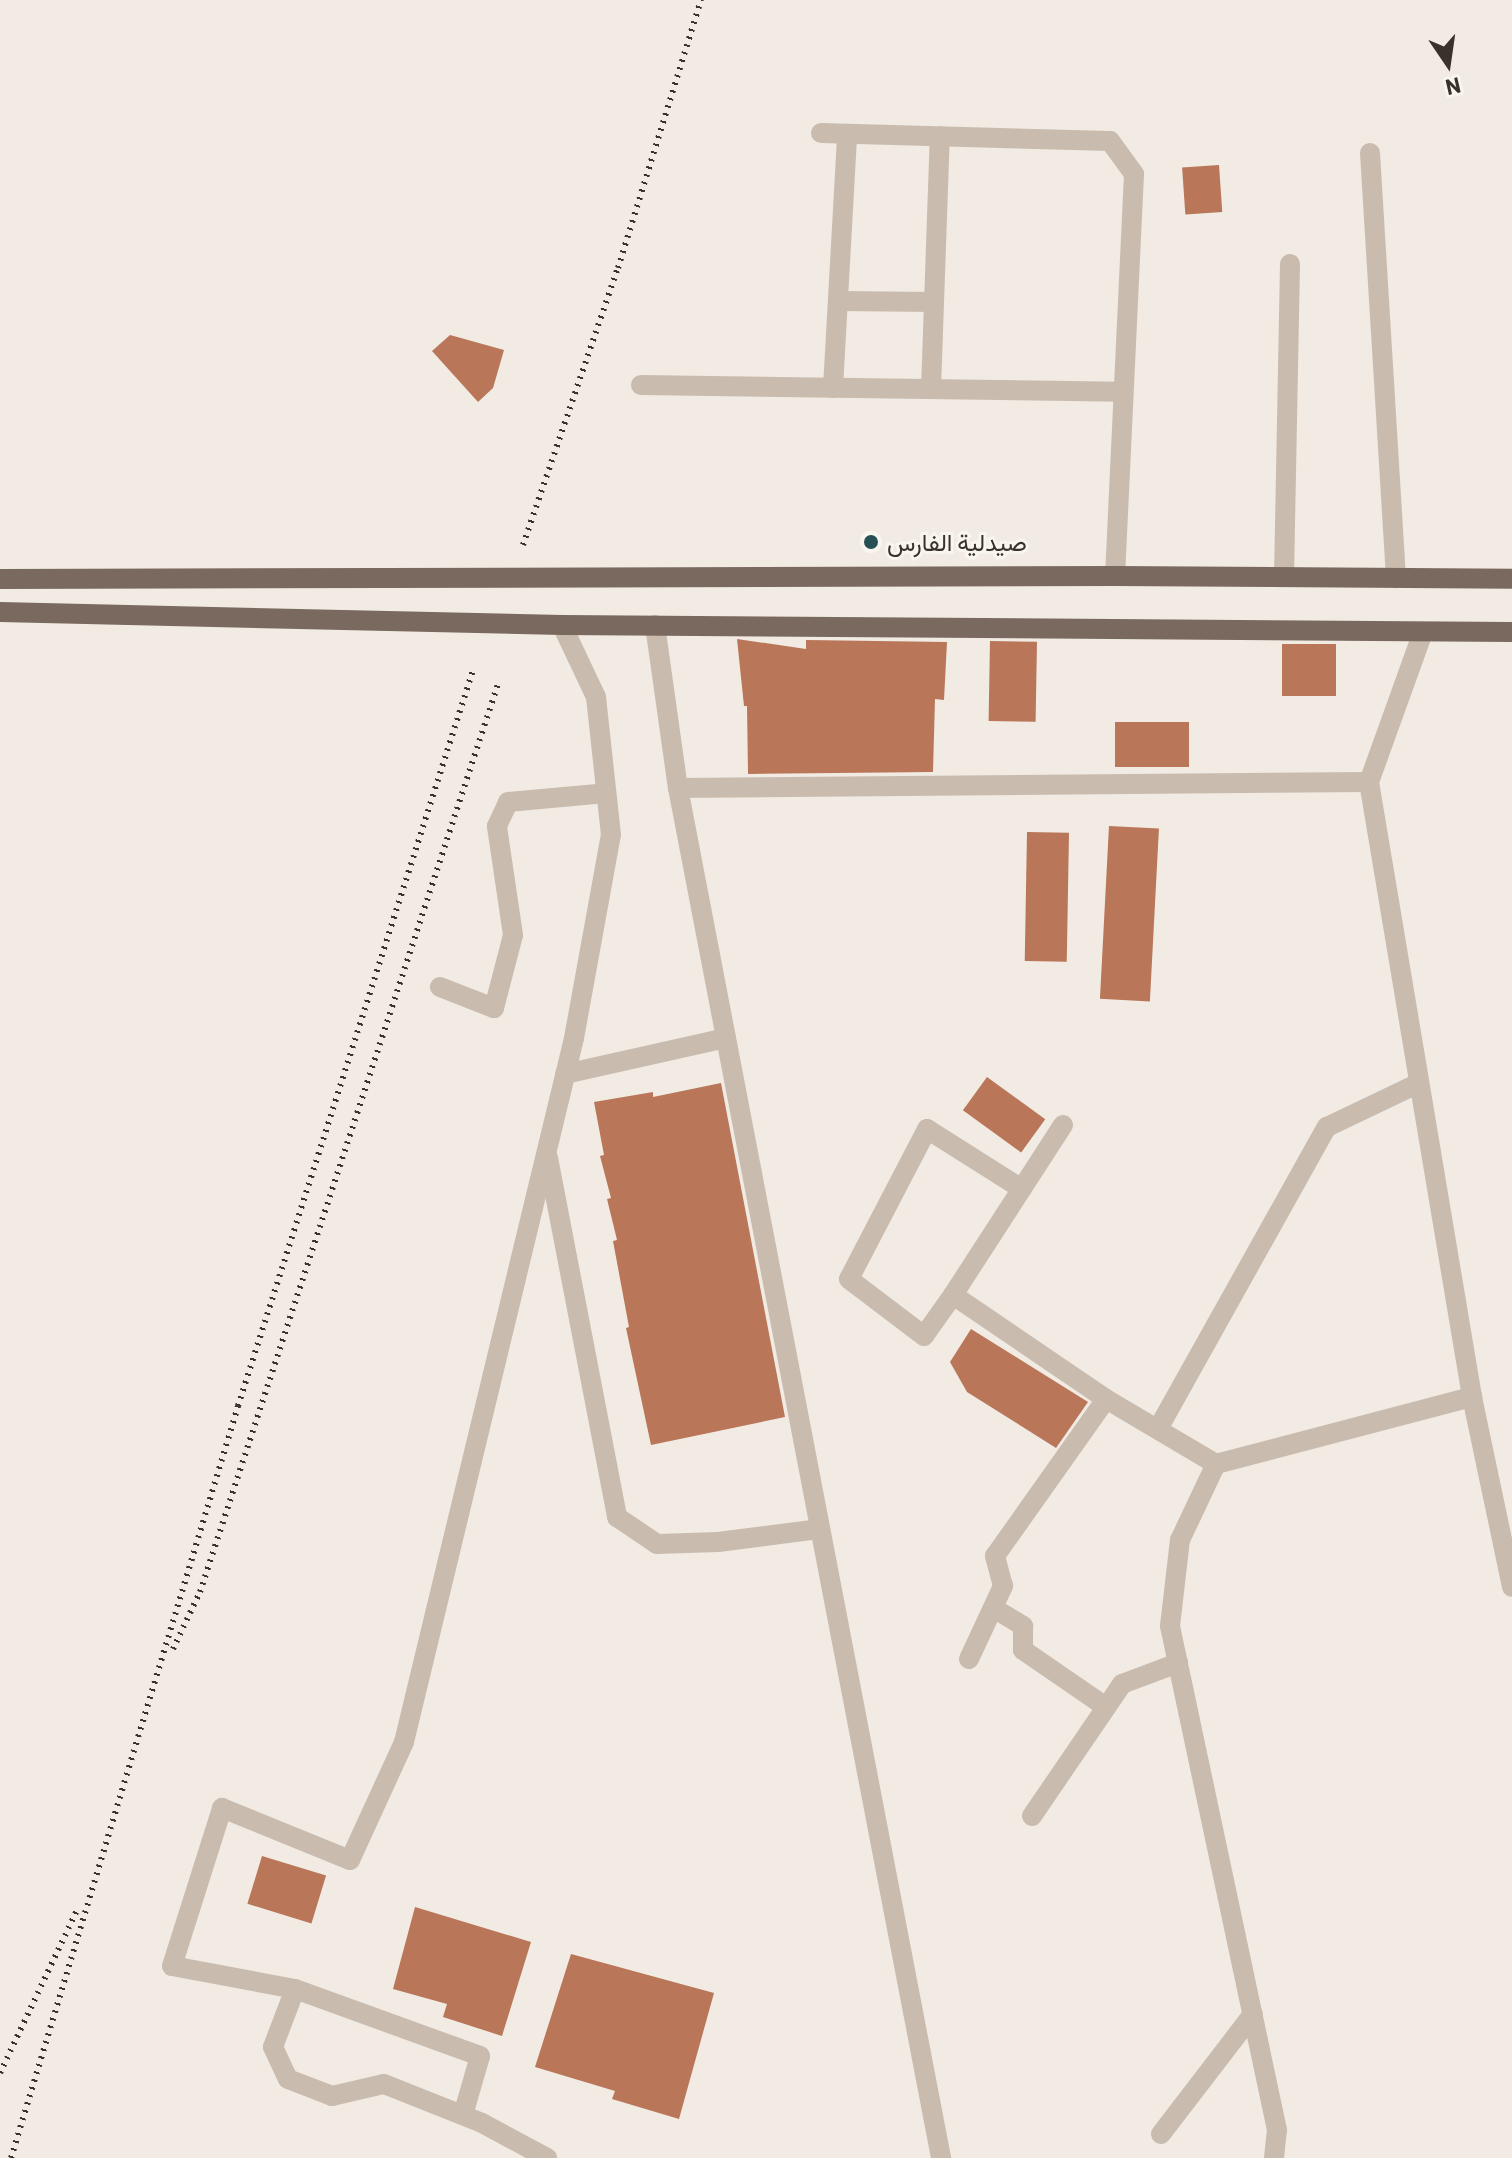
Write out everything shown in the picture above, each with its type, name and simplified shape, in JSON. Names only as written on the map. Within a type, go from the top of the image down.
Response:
[{"type":"main road","points":[[0,579],[1115,576],[1512,579]]},
{"type":"main road","points":[[0,612],[562,625],[1512,632]]},
{"type":"street","points":[[821,133],[1110,141],[1134,174],[1115,576]]},
{"type":"street","points":[[833,388],[847,134]]},
{"type":"street","points":[[931,389],[940,136]]},
{"type":"street","points":[[1370,153],[1396,578]]},
{"type":"street","points":[[1284,577],[1290,264]]},
{"type":"street","points":[[838,301],[934,302]]},
{"type":"street","points":[[641,385],[1123,392]]},
{"type":"street","points":[[463,2115],[480,2056],[295,1989],[172,1966],[222,1808],[350,1860],[404,1742],[565,1074],[611,835],[596,697],[562,625]]},
{"type":"street","points":[[655,625],[678,788],[941,2158]]},
{"type":"street","points":[[1423,632],[1369,782],[1472,1397],[1512,1587]]},
{"type":"street","points":[[678,788],[1369,782]]},
{"type":"street","points":[[440,987],[494,1008],[513,935],[497,826],[508,802],[606,793]]},
{"type":"street","points":[[565,1074],[726,1038]]},
{"type":"street","points":[[1159,1427],[1327,1127],[1419,1083]]},
{"type":"street","points":[[1022,1189],[927,1129],[849,1279],[924,1336],[953,1295],[1022,1189],[1063,1125]]},
{"type":"street","points":[[547,1150],[617,1517],[657,1544],[718,1542],[820,1529]]},
{"type":"street","points":[[953,1295],[1106,1399],[1159,1427],[1216,1464],[1472,1397]]},
{"type":"street","points":[[969,1659],[995,1609],[1003,1586],[995,1556],[1106,1399]]},
{"type":"street","points":[[1216,1464],[1180,1540],[1170,1626],[1277,2130],[1274,2158]]},
{"type":"street","points":[[995,1609],[1023,1626],[1023,1650],[1106,1707]]},
{"type":"street","points":[[1032,1816],[1122,1684],[1178,1663]]},
{"type":"street","points":[[295,1989],[273,2047],[288,2079],[332,2096],[384,2084],[463,2115],[547,2158]]},
{"type":"street","points":[[1161,2134],[1253,2014]]},
{"type":"building","points":[[1219,165],[1222,212],[1185,214],[1182,168]]},
{"type":"building","points":[[450,335],[504,350],[493,388],[478,402],[432,351]]},
{"type":"building","points":[[737,639],[806,649],[806,640],[947,642],[944,700],[935,699],[933,772],[748,774],[747,706],[744,706]]},
{"type":"building","points":[[990,641],[1037,642],[1036,722],[989,721]]},
{"type":"building","points":[[1282,644],[1336,644],[1336,696],[1282,696]]},
{"type":"building","points":[[1115,722],[1189,722],[1189,767],[1115,767]]},
{"type":"building","points":[[1109,826],[1159,829],[1150,1001],[1100,999]]},
{"type":"building","points":[[1027,832],[1069,833],[1067,962],[1025,961]]},
{"type":"building","points":[[987,1077],[1045,1119],[1021,1152],[963,1110]]},
{"type":"building","points":[[721,1083],[785,1417],[651,1445],[626,1328],[629,1327],[613,1241],[617,1240],[607,1199],[611,1198],[600,1156],[604,1155],[594,1102],[653,1092],[653,1097]]},
{"type":"building","points":[[971,1329],[1088,1402],[1056,1448],[967,1392],[950,1362]]},
{"type":"building","points":[[262,1856],[326,1876],[311,1923],[247,1904]]},
{"type":"building","points":[[415,1907],[531,1942],[502,2036],[443,2017],[447,2004],[393,1989]]},
{"type":"building","points":[[571,1954],[714,1993],[679,2119],[612,2099],[615,2091],[535,2067]]},
{"type":"railway","points":[[523,545],[618,268],[701,0]]},
{"type":"railway","points":[[11,2158],[238,1406],[473,670]]},
{"type":"railway","points":[[173,1649],[200,1592],[498,684]]},
{"type":"railway","points":[[0,2073],[77,1910]]},
{"type":"place","name":"صيدلية الفارس","points":[[871,542]]}]
